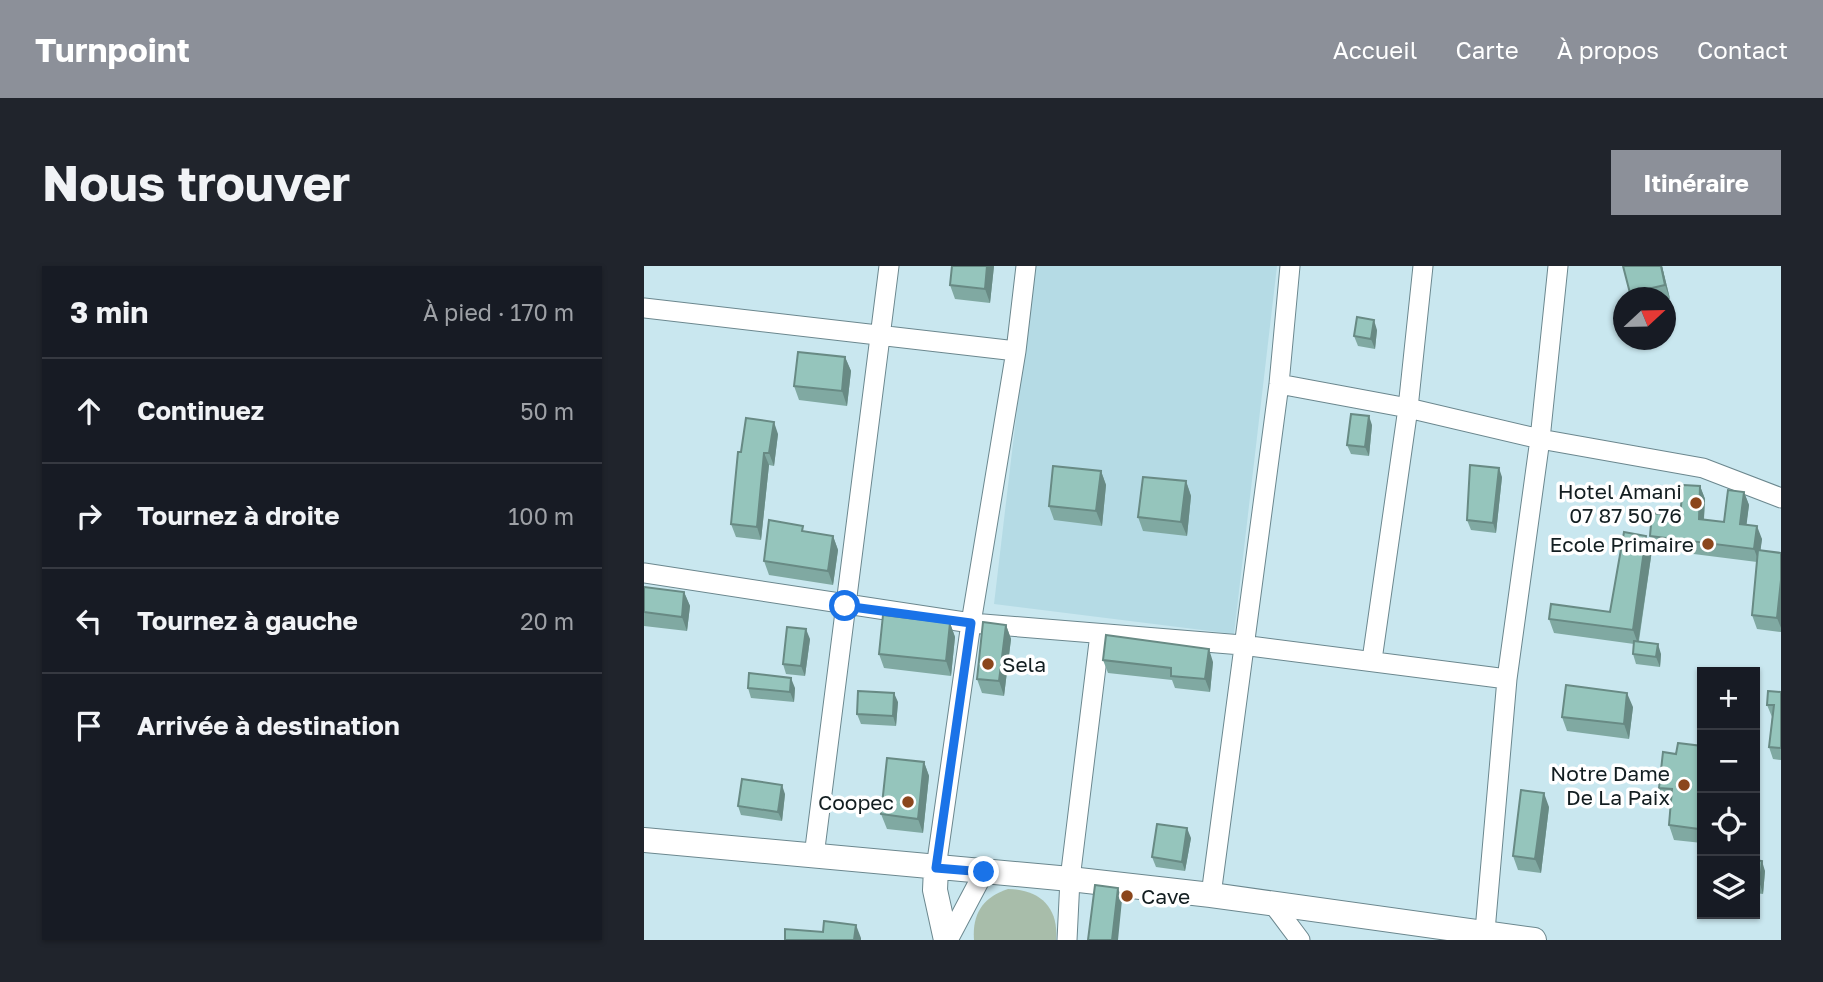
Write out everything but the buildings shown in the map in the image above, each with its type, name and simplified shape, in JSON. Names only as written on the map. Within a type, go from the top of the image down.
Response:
[{"type":"street","points":[[814,856],[883,335],[889,266]]},
{"type":"street","points":[[947,940],[935,890],[936,868],[971,623],[1016,351],[1026,266]]},
{"type":"street","points":[[1211,895],[1242,645],[1279,384],[1290,266]]},
{"type":"street","points":[[1373,660],[1408,408],[1423,266]]},
{"type":"street","points":[[1485,931],[1507,678],[1540,439],[1558,266]]},
{"type":"street","points":[[644,309],[1016,351]]},
{"type":"street","points":[[1279,384],[1408,408],[1540,439],[1703,468],[1781,498]]},
{"type":"street","points":[[644,573],[845,606],[971,623],[1242,645],[1507,678]]},
{"type":"street","points":[[1067,940],[1070,878],[1100,634]]},
{"type":"street","points":[[644,840],[1070,878],[1485,931],[1534,940]]},
{"type":"street","points":[[947,940],[984,872]]},
{"type":"street","points":[[1273,904],[1300,940]]},
{"type":"shaded area","points":[[1034,266],[1277,266],[1234,634],[994,604]]},
{"type":"green space","points":[[1008,889],[1029,892],[1045,902],[1054,919],[1056,940],[974,940],[975,922],[981,908],[999,892]]},
{"type":"place","name":"Hotel Amani 07 87 50 76","points":[[1696,503]]},
{"type":"place","name":"Ecole Primaire","points":[[1708,544]]},
{"type":"place","name":"Sela","points":[[988,664]]},
{"type":"place","name":"Notre Dame De La Paix","points":[[1684,785]]},
{"type":"place","name":"Coopec","points":[[908,802]]},
{"type":"place","name":"Cave","points":[[1127,896]]},
{"type":"route","points":[[845,606],[971,623],[936,868],[984,872]]}]
